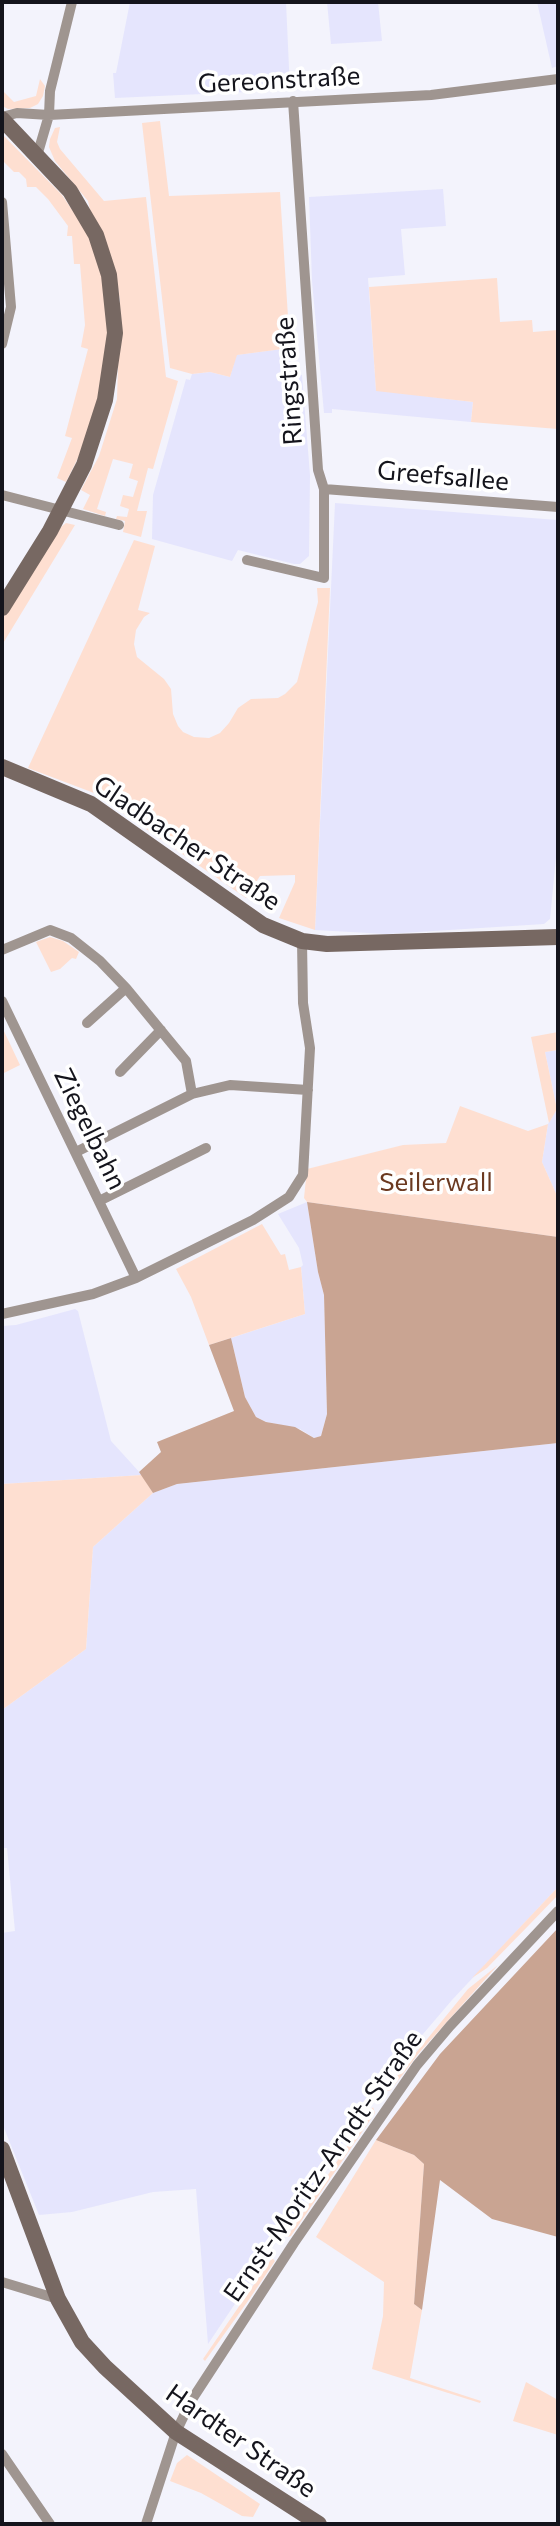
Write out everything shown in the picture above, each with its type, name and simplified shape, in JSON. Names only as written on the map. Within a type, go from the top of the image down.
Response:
[{"type":"main road","points":[[2,118],[69,191],[96,235],[109,275],[114,333],[105,400],[84,465],[61,511],[2,608]]},
{"type":"main road","name":"Gladbacher Straße","points":[[2,767],[91,803],[263,925],[302,941],[339,944],[558,937]]},
{"type":"main road","name":"Hardter Straße","points":[[2,2149],[58,2299],[82,2342],[105,2367],[176,2432],[319,2524]]},
{"type":"street","points":[[37,156],[49,115],[50,91],[72,2]]},
{"type":"street","name":"Gereonstraße","points":[[2,118],[17,113],[49,115],[431,95],[558,79]]},
{"type":"street","name":"Ringstraße","points":[[247,560],[324,578],[324,489],[318,470],[293,101]]},
{"type":"street","points":[[2,202],[11,307],[2,344]]},
{"type":"street","name":"Greefsallee","points":[[324,489],[558,507]]},
{"type":"street","points":[[2,495],[119,526]]},
{"type":"street","points":[[2,950],[50,930],[71,937],[100,961],[126,988],[186,1061],[192,1094]]},
{"type":"street","points":[[2,1314],[93,1294],[136,1278],[253,1220],[289,1197],[303,1175],[308,1090],[310,1048],[303,1003],[302,941]]},
{"type":"street","points":[[87,1023],[126,988]]},
{"type":"street","name":"Ziegelbahn","points":[[2,1000],[136,1278]]},
{"type":"street","points":[[120,1072],[161,1030]]},
{"type":"street","points":[[76,1152],[192,1094],[230,1085],[308,1090]]},
{"type":"street","points":[[99,1201],[206,1148]]},
{"type":"street","name":"Ernst-Moritz-Arndt-Straße","points":[[146,2524],[176,2432],[209,2371],[392,2099],[450,2026],[558,1911]]},
{"type":"street","points":[[2,2282],[58,2299]]},
{"type":"street","points":[[2,2454],[50,2524]]},
{"type":"shaded area","points":[[130,2],[286,2],[290,90],[115,98],[113,73],[116,73]]},
{"type":"shaded area","points":[[327,2],[378,2],[382,41],[331,44]]},
{"type":"shaded area","points":[[537,2],[558,2],[558,66],[552,68]]},
{"type":"shaded area","points":[[443,189],[446,226],[401,229],[405,275],[368,278],[376,390],[473,402],[471,422],[332,409],[332,413],[324,413],[312,281],[309,197]]},
{"type":"shaded area","points":[[290,348],[292,372],[302,375],[310,475],[309,556],[300,564],[294,564],[238,550],[232,561],[152,539],[153,495],[186,379],[190,380],[192,374],[210,372],[230,377],[236,355]]},
{"type":"shaded area","points":[[335,503],[558,520],[558,837],[550,919],[544,924],[386,934],[315,930]]},
{"type":"shaded area","points":[[558,1050],[558,1198],[542,1162],[548,1124],[557,1109],[545,1052]]},
{"type":"shaded area","points":[[307,1202],[324,1295],[327,1414],[321,1436],[314,1438],[300,1429],[266,1422],[256,1417],[245,1397],[231,1338],[305,1314],[303,1265],[299,1248],[278,1214]]},
{"type":"shaded area","points":[[307,1202],[558,1237],[558,1443],[177,1484],[153,1493],[139,1472],[161,1452],[157,1442],[234,1411],[209,1345],[231,1338],[245,1397],[256,1417],[266,1422],[295,1427],[314,1438],[321,1436],[327,1414],[324,1295]]},
{"type":"shaded area","points":[[75,1309],[78,1311],[111,1441],[142,1475],[2,1484],[2,1326],[16,1325]]},
{"type":"shaded area","points":[[558,1443],[558,1887],[452,2000],[389,2074],[208,2344],[196,2189],[153,2192],[72,2212],[39,2215],[2,2123],[2,1933],[15,1931],[7,1848],[2,1848],[2,1710],[86,1649],[93,1547],[153,1493],[177,1484]]},
{"type":"shaded area","points":[[558,1928],[558,2237],[492,2219],[440,2180],[422,2310],[414,2304],[424,2164],[414,2155],[376,2140],[440,2054]]},
{"type":"green space","points":[[40,79],[45,86],[38,104],[30,108],[8,109],[2,106],[2,90],[14,102],[36,96]]},
{"type":"green space","points":[[160,121],[169,196],[280,192],[290,348],[237,355],[230,377],[210,372],[192,374],[170,368],[142,123]]},
{"type":"green space","points":[[60,127],[57,142],[60,149],[104,201],[146,197],[166,377],[178,381],[153,469],[148,468],[137,511],[147,511],[141,537],[123,532],[125,521],[116,519],[117,516],[127,517],[129,509],[120,506],[123,495],[133,497],[138,481],[129,478],[133,464],[113,459],[97,509],[106,512],[105,516],[83,509],[90,495],[81,490],[99,456],[117,399],[120,300],[115,271],[88,201],[55,161],[49,147],[55,128]]},
{"type":"green space","points":[[2,134],[62,195],[83,226],[99,258],[107,296],[109,337],[104,377],[85,444],[66,482],[57,478],[72,438],[65,436],[88,349],[81,347],[85,325],[80,264],[74,264],[72,236],[67,236],[68,226],[48,199],[36,187],[27,187],[26,179],[2,160]]},
{"type":"green space","points":[[497,278],[500,322],[532,320],[533,332],[558,330],[558,429],[471,422],[473,402],[376,391],[369,287]]},
{"type":"green space","points":[[66,523],[75,525],[2,645],[2,619]]},
{"type":"green space","points":[[134,540],[155,546],[138,610],[150,613],[136,630],[134,644],[137,657],[164,679],[171,689],[173,714],[178,726],[183,732],[194,737],[209,738],[220,733],[238,708],[251,699],[278,698],[297,682],[318,602],[317,588],[330,588],[315,930],[279,918],[295,882],[295,875],[260,876],[246,898],[94,793],[28,768]]},
{"type":"green space","points":[[50,937],[63,941],[79,952],[76,959],[72,958],[60,969],[51,972],[36,942]]},
{"type":"green space","points":[[2,1027],[20,1065],[2,1074]]},
{"type":"green space","points":[[558,1032],[558,1050],[545,1052],[557,1109],[549,1123],[531,1037]]},
{"type":"green space","name":"Seilerwall","points":[[460,1106],[528,1131],[548,1124],[542,1162],[558,1198],[558,1237],[307,1202],[304,1198],[307,1169],[403,1145],[446,1143]]},
{"type":"green space","points":[[262,1224],[281,1255],[285,1254],[289,1270],[301,1267],[305,1314],[209,1345],[191,1297],[176,1269]]},
{"type":"green space","points":[[142,1475],[153,1493],[93,1547],[86,1649],[2,1710],[2,1484]]},
{"type":"green space","points":[[558,1887],[558,1895],[487,1968],[472,1978]]},
{"type":"green space","points":[[498,1965],[419,2053],[391,2090],[384,2092],[468,1989]]},
{"type":"green space","points":[[373,2107],[375,2113],[291,2236],[287,2237]]},
{"type":"green space","points":[[376,2140],[414,2155],[424,2164],[414,2304],[422,2310],[410,2378],[481,2401],[480,2403],[372,2369],[383,2316],[384,2282],[316,2237]]},
{"type":"green space","points":[[272,2258],[275,2261],[205,2361],[203,2359]]},
{"type":"green space","points":[[526,2382],[558,2400],[558,2435],[513,2421]]},
{"type":"green space","points":[[187,2455],[260,2504],[253,2517],[242,2516],[201,2493],[170,2481],[177,2463]]}]
